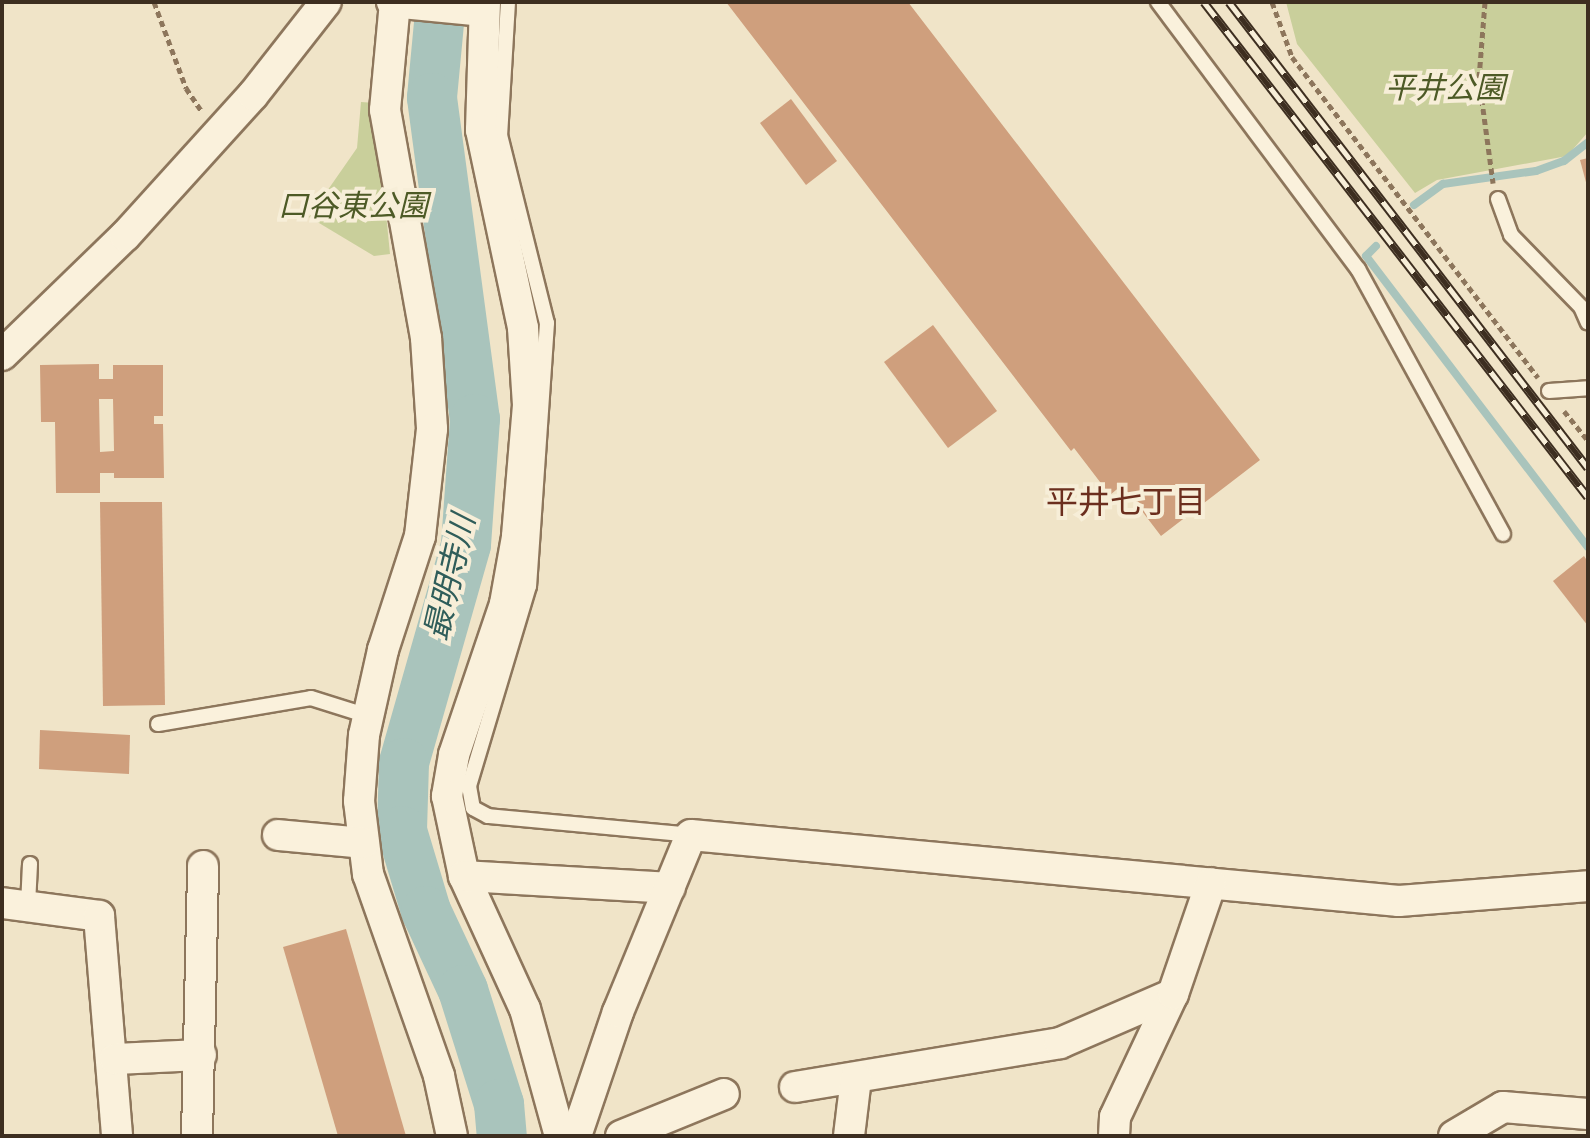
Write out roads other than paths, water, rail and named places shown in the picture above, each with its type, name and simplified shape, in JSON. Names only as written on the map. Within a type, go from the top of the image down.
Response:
[{"type":"street","points":[[2,355],[125,236],[217,135],[326,2]]},
{"type":"street","points":[[452,1136],[439,1076],[368,874],[359,801],[368,716],[383,650],[420,536],[432,429],[426,338],[385,110],[397,2],[485,6],[481,130],[523,328],[529,383],[525,463],[505,604],[454,755],[447,796],[464,876],[525,1009],[560,1136]]},
{"type":"street","points":[[278,835],[364,843]]},
{"type":"street","points":[[576,1136],[618,1012],[691,835],[1399,901],[1588,886]]},
{"type":"street","points":[[197,1136],[203,866]]},
{"type":"street","points":[[464,876],[670,888]]},
{"type":"street","points":[[1114,1136],[1115,1117],[1173,994],[1211,883]]},
{"type":"street","points":[[15,904],[99,916],[115,1059],[117,1136]]},
{"type":"street","points":[[795,1087],[1060,1043],[1173,994]]},
{"type":"street","points":[[115,1059],[201,1055]]},
{"type":"street","points":[[849,1136],[856,1078]]},
{"type":"street","points":[[621,1136],[713,1105]]},
{"type":"street","points":[[1454,1136],[1503,1107],[1588,1114]]},
{"type":"lane","points":[[1158,2],[1358,269],[1503,534]]},
{"type":"lane","points":[[485,6],[500,135],[547,323],[529,586],[469,786],[473,808],[488,816],[691,835]]},
{"type":"lane","points":[[1498,199],[1511,235],[1581,307],[1588,323]]},
{"type":"lane","points":[[1549,391],[1588,388]]},
{"type":"lane","points":[[158,724],[311,698],[368,716]]},
{"type":"lane","points":[[15,904],[30,864]]},
{"type":"waterway","name":"最明寺川","points":[[441,2],[432,98],[475,419],[466,545],[404,763],[402,831],[426,911],[463,990],[499,1104],[502,1136]]},
{"type":"waterway","points":[[1414,205],[1443,184],[1536,171],[1564,161],[1588,142]]},
{"type":"waterway","points":[[1376,246],[1366,256],[1588,547]]},
{"type":"railway","points":[[1204,2],[1588,497]]},
{"type":"railway","points":[[1229,2],[1588,468]]},
{"type":"district","name":"平井七丁目","points":[[1126,504]]},
{"type":"park label","name":"平井公園","points":[[1445,89]]},
{"type":"park label","name":"口谷東公園","points":[[353,207]]}]
